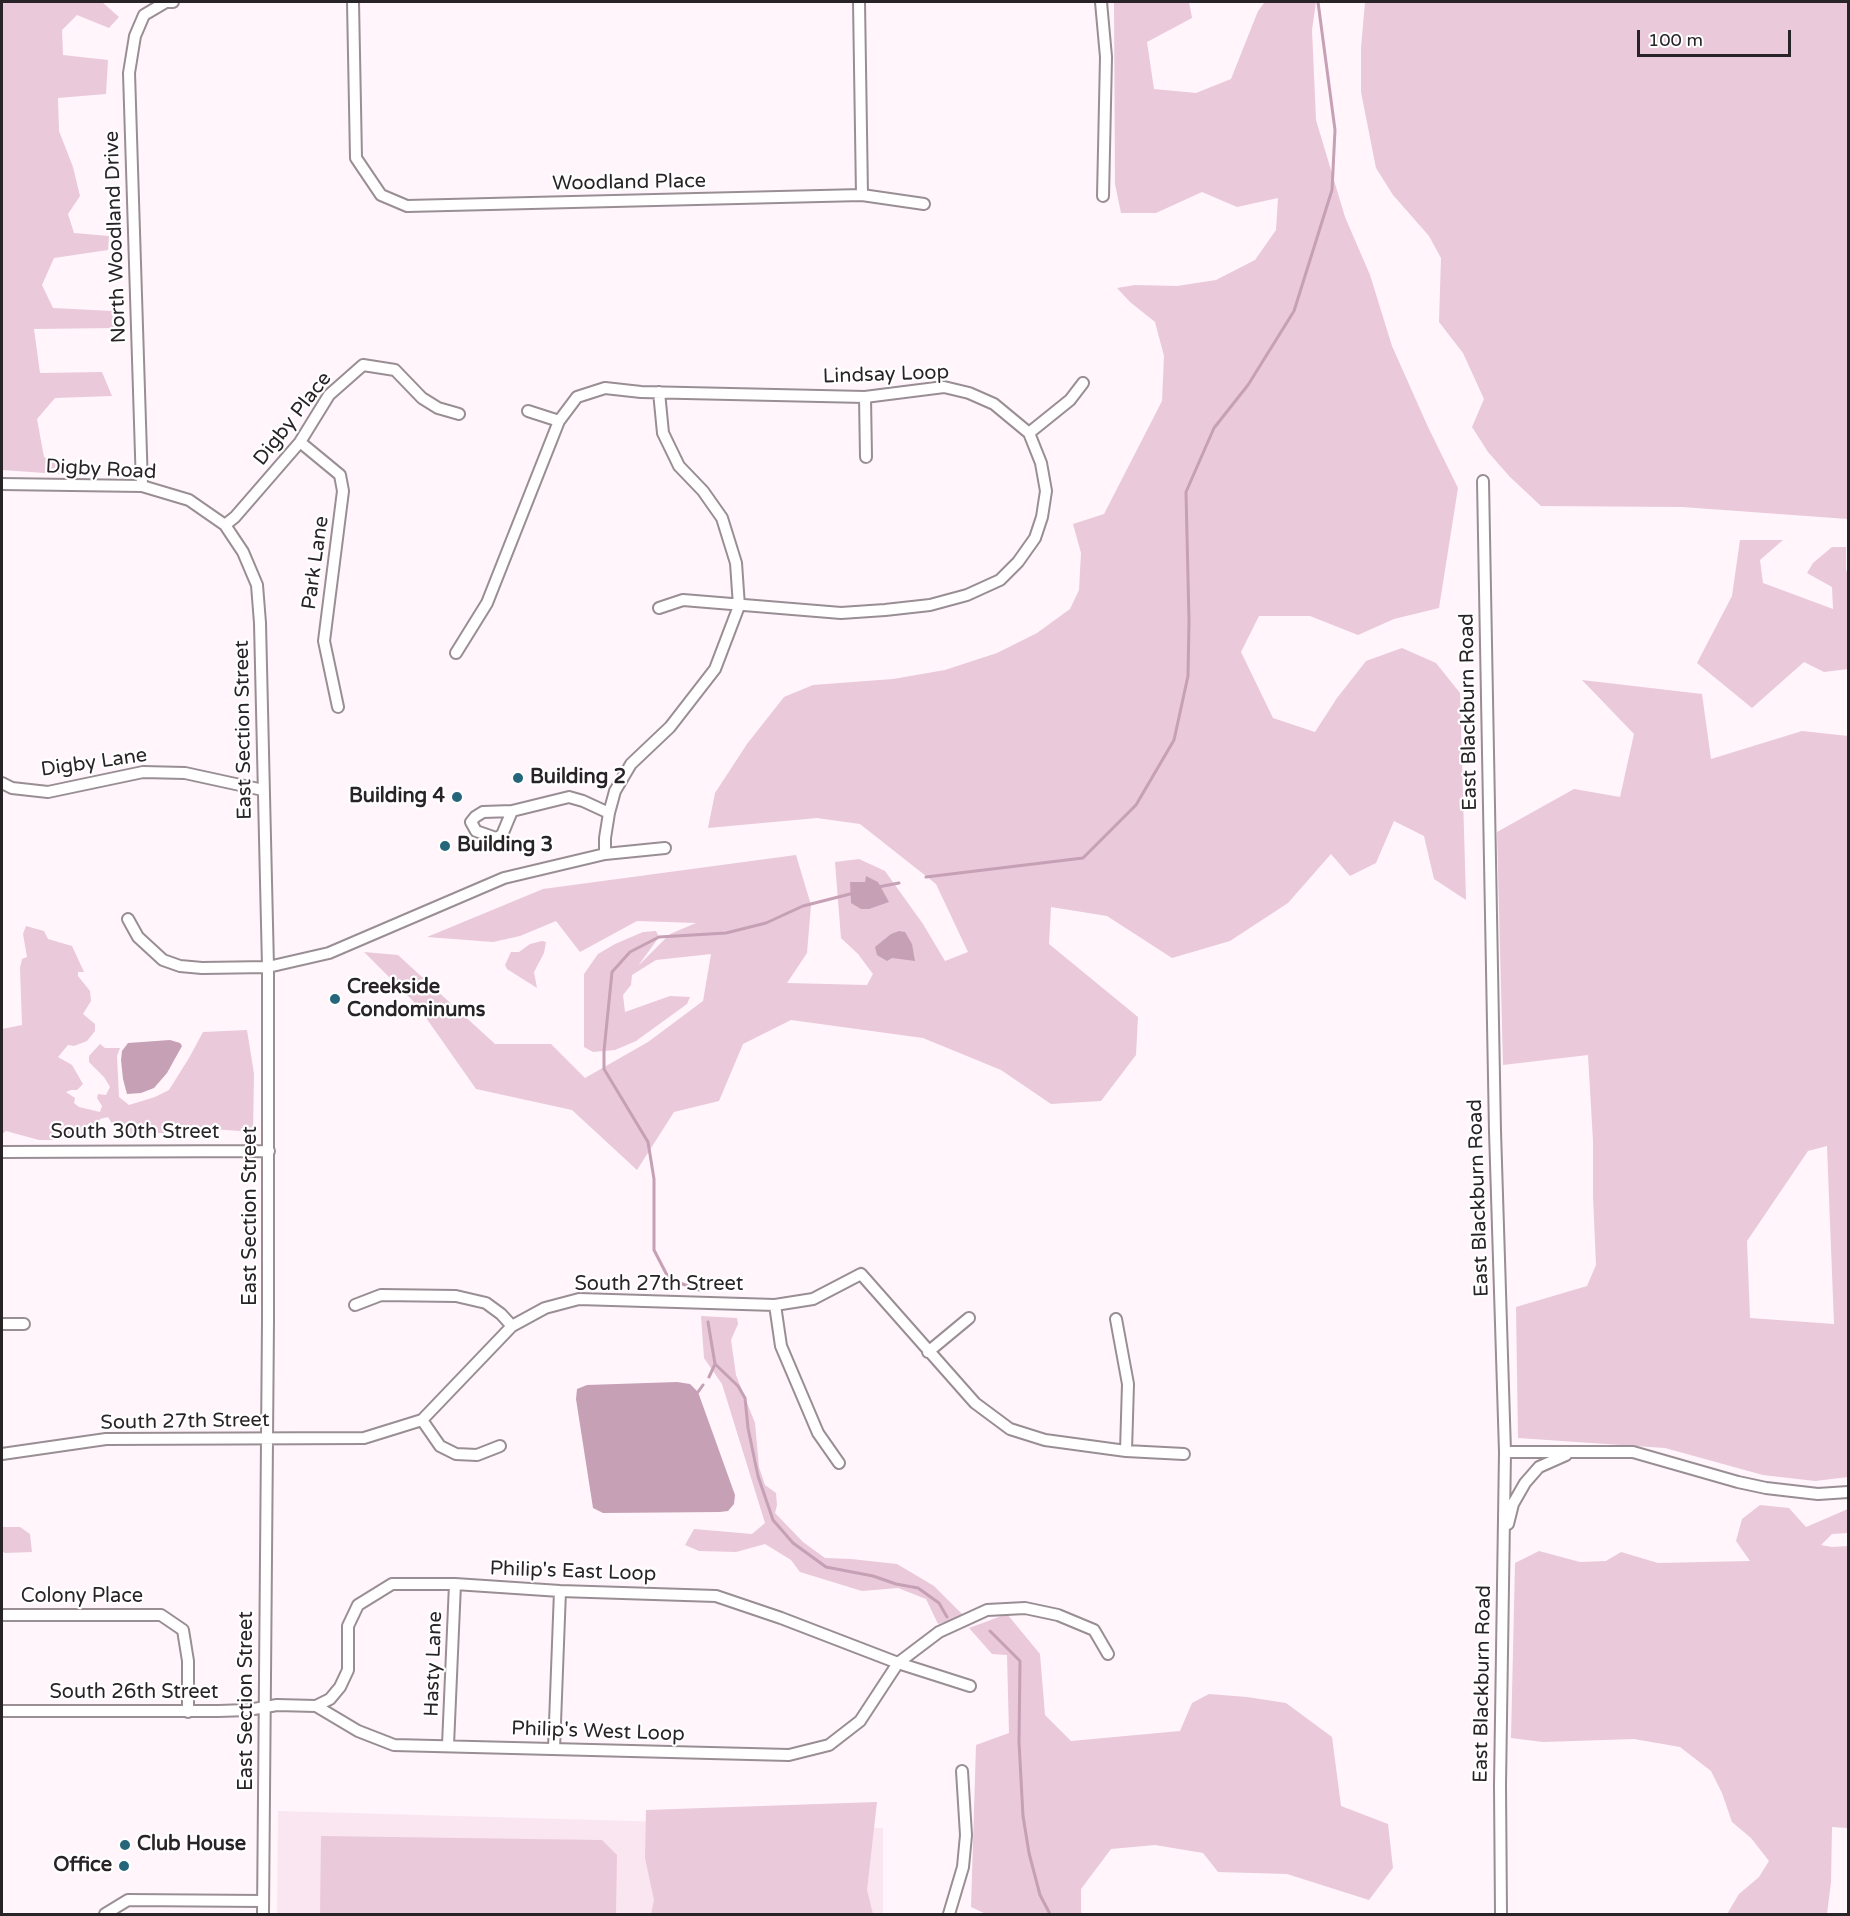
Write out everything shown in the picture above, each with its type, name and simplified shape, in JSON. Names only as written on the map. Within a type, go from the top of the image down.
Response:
[{"type":"street","points":[[166,2],[173,2]]},
{"type":"street","name":"North Woodland Drive","points":[[142,486],[129,73],[135,36],[144,15],[166,2]]},
{"type":"street","name":"Woodland Place","points":[[353,2],[356,158],[381,195],[407,206],[862,195],[924,204]]},
{"type":"street","points":[[859,2],[862,195]]},
{"type":"street","points":[[1101,2],[1106,57],[1102,196]]},
{"type":"street","name":"Digby Place","points":[[225,525],[235,517],[300,442],[329,395],[363,365],[395,370],[422,398],[438,408],[459,414]]},
{"type":"street","points":[[1029,433],[1070,400],[1083,383]]},
{"type":"street","name":"Lindsay Loop","points":[[456,653],[487,603],[559,422],[577,397],[605,388],[659,392],[865,397],[944,387],[969,393],[994,404],[1029,433],[1041,463],[1046,491],[1042,517],[1035,538],[1018,562],[999,580],[967,595],[930,604],[885,610],[841,613],[683,600],[658,608]]},
{"type":"street","points":[[606,854],[605,838],[615,791],[631,764],[669,727],[715,669],[739,606],[736,563],[722,518],[703,491],[679,466],[663,433],[659,392]]},
{"type":"street","points":[[865,397],[866,457]]},
{"type":"street","points":[[528,411],[559,422]]},
{"type":"street","name":"Park Lane","points":[[300,442],[340,475],[344,491],[324,641],[338,707]]},
{"type":"street","name":"East Blackburn Road","points":[[1483,482],[1495,1122],[1505,1452],[1500,1785],[1501,1914]]},
{"type":"street","name":"Digby Road","points":[[2,484],[142,486],[189,500],[225,525]]},
{"type":"street","name":"East Section Street","points":[[225,525],[243,552],[257,585],[260,623],[268,967],[269,1151],[263,1914]]},
{"type":"street","name":"Digby Lane","points":[[2,783],[12,788],[48,792],[143,772],[185,773],[263,790]]},
{"type":"street","points":[[512,811],[569,797],[609,813]]},
{"type":"street","points":[[128,919],[138,937],[163,960],[180,966],[268,967],[329,953],[504,878],[606,854],[665,848]]},
{"type":"street","name":"South 30th Street","points":[[2,1152],[269,1151]]},
{"type":"street","name":"South 27th Street","points":[[2,1454],[106,1439],[364,1438],[422,1420],[512,1326],[545,1308],[579,1299],[775,1305],[813,1299],[861,1274],[928,1352]]},
{"type":"street","points":[[355,1305],[381,1295],[456,1296],[486,1303],[512,1326]]},
{"type":"street","points":[[775,1305],[781,1346],[818,1433],[840,1462]]},
{"type":"street","points":[[969,1318],[928,1352],[975,1403],[1010,1429],[1045,1440],[1126,1451],[1184,1454]]},
{"type":"street","points":[[1116,1319],[1128,1384],[1126,1451]]},
{"type":"street","points":[[2,1324],[24,1324]]},
{"type":"street","points":[[422,1420],[441,1446],[456,1454],[477,1455],[500,1446]]},
{"type":"street","points":[[1505,1452],[1633,1452],[1766,1488],[1818,1494],[1848,1492]]},
{"type":"street","points":[[1504,1542],[1513,1504],[1525,1483],[1539,1467],[1575,1452]]},
{"type":"street","name":"Philip's East Loop","points":[[316,1706],[330,1699],[340,1687],[348,1671],[348,1626],[358,1605],[392,1584],[455,1584],[560,1591],[716,1596],[781,1618],[898,1663],[970,1686]]},
{"type":"street","name":"Hasty Lane","points":[[448,1745],[455,1584]]},
{"type":"street","points":[[554,1749],[560,1591]]},
{"type":"street","name":"Philip's West Loop","points":[[266,1707],[316,1706],[358,1731],[394,1745],[789,1755],[829,1745],[860,1721],[898,1663],[939,1632],[987,1610],[1025,1608],[1058,1615],[1094,1630],[1107,1654]]},
{"type":"street","name":"Colony Place","points":[[2,1615],[161,1615],[183,1630],[188,1661],[188,1712]]},
{"type":"street","name":"South 26th Street","points":[[2,1710],[188,1712],[248,1710],[266,1707]]},
{"type":"street","points":[[949,1914],[963,1867],[966,1835],[962,1771]]},
{"type":"street","points":[[105,1914],[128,1900],[263,1901]]},
{"type":"shaded area","points":[[2,2],[102,2],[119,17],[109,28],[77,15],[62,30],[63,55],[108,60],[106,94],[58,98],[59,131],[73,167],[80,196],[68,214],[74,233],[109,236],[108,250],[54,258],[42,285],[53,308],[112,311],[114,328],[34,329],[40,373],[102,372],[112,396],[55,398],[37,419],[44,457],[63,464],[59,474],[2,470]]},
{"type":"shaded area","points":[[1114,2],[1189,2],[1192,18],[1147,42],[1154,89],[1196,93],[1231,79],[1258,11],[1265,2],[1316,2],[1312,30],[1316,120],[1345,217],[1370,275],[1392,346],[1458,488],[1439,608],[1394,619],[1358,635],[1310,616],[1259,616],[1241,652],[1273,718],[1315,732],[1337,698],[1366,661],[1402,648],[1436,663],[1460,693],[1466,900],[1434,879],[1424,836],[1394,821],[1376,863],[1350,876],[1331,854],[1288,903],[1230,941],[1172,958],[1107,916],[1051,907],[1049,944],[1138,1017],[1136,1055],[1101,1101],[1051,1104],[1001,1070],[923,1038],[791,1020],[743,1044],[719,1101],[674,1112],[637,1170],[572,1110],[476,1089],[417,1005],[364,952],[398,955],[495,1044],[551,1044],[585,1078],[648,1042],[703,1001],[711,954],[656,960],[632,975],[631,985],[623,995],[625,1012],[670,996],[690,997],[687,1004],[636,1041],[615,1050],[593,1052],[584,1047],[584,974],[598,954],[643,932],[656,931],[659,937],[638,966],[670,934],[696,923],[637,921],[580,952],[556,921],[520,936],[493,942],[427,937],[543,889],[796,855],[811,905],[807,953],[787,983],[867,985],[873,974],[858,954],[841,938],[835,862],[859,859],[885,871],[923,924],[945,961],[968,952],[936,884],[860,824],[817,818],[708,828],[715,793],[747,744],[784,697],[813,685],[893,679],[945,670],[997,653],[1037,633],[1070,609],[1079,590],[1081,553],[1073,524],[1104,514],[1162,401],[1164,356],[1155,322],[1117,288],[1135,285],[1177,286],[1216,280],[1255,260],[1276,230],[1278,198],[1237,207],[1202,192],[1156,213],[1121,213],[1115,184]]},
{"type":"shaded area","points":[[1365,2],[1848,2],[1848,519],[1682,507],[1541,506],[1510,477],[1488,452],[1472,427],[1484,399],[1463,353],[1439,322],[1441,258],[1429,236],[1393,195],[1376,168],[1361,92],[1361,48]]},
{"type":"shaded area","points":[[1740,540],[1783,540],[1760,560],[1763,583],[1833,609],[1832,587],[1807,573],[1813,563],[1832,547],[1846,547],[1848,573],[1848,669],[1824,672],[1804,662],[1752,708],[1697,663],[1732,596]]},
{"type":"shaded area","points":[[1582,680],[1702,694],[1711,759],[1802,731],[1848,736],[1848,1477],[1815,1481],[1763,1475],[1665,1448],[1518,1438],[1516,1307],[1587,1286],[1596,1265],[1593,1141],[1588,1055],[1503,1065],[1497,832],[1574,789],[1620,797],[1634,734]],"holes":[[[1827,1146],[1834,1324],[1750,1318],[1747,1241],[1808,1151]]]},
{"type":"shaded area","points":[[866,876],[878,882],[889,902],[869,909],[861,909],[851,903],[850,882],[865,882]]},
{"type":"shaded area","points":[[26,926],[44,931],[48,939],[72,946],[84,972],[78,972],[78,976],[90,991],[91,1001],[83,1014],[95,1024],[95,1031],[87,1041],[74,1046],[68,1045],[58,1057],[72,1065],[83,1084],[77,1090],[66,1092],[75,1098],[74,1103],[79,1107],[100,1112],[102,1106],[97,1098],[98,1094],[106,1095],[110,1087],[104,1077],[89,1062],[89,1056],[100,1044],[105,1048],[120,1048],[117,1056],[119,1097],[129,1105],[169,1090],[203,1032],[247,1030],[254,1074],[253,1132],[199,1128],[189,1132],[129,1134],[123,1124],[114,1127],[108,1117],[100,1119],[94,1134],[87,1139],[65,1136],[58,1140],[39,1140],[6,1131],[2,1134],[2,1029],[22,1025],[20,968],[22,959],[27,957],[23,934]]},
{"type":"shaded area","points":[[899,931],[905,932],[912,944],[915,961],[892,958],[887,961],[877,955],[875,947],[891,934]]},
{"type":"shaded area","points":[[546,942],[544,953],[534,972],[537,988],[507,969],[505,965],[511,952],[519,952],[530,944]]},
{"type":"shaded area","points":[[170,1040],[182,1046],[167,1073],[154,1088],[141,1093],[127,1094],[121,1060],[122,1051],[128,1043]]},
{"type":"shaded area","points":[[701,1316],[737,1318],[738,1324],[731,1340],[736,1375],[755,1423],[759,1467],[765,1485],[776,1493],[775,1513],[803,1542],[825,1558],[897,1564],[934,1586],[965,1617],[938,1624],[926,1599],[898,1588],[862,1591],[800,1572],[791,1560],[765,1544],[736,1552],[699,1551],[685,1545],[694,1529],[752,1534],[765,1523],[722,1384],[704,1358]]},
{"type":"shaded area","points":[[677,1382],[690,1384],[698,1392],[735,1495],[734,1504],[728,1511],[720,1512],[603,1513],[593,1508],[576,1399],[577,1389],[587,1385]]},
{"type":"shaded area","points":[[1760,1505],[1789,1508],[1806,1527],[1848,1509],[1848,1533],[1832,1534],[1821,1545],[1848,1546],[1848,1828],[1832,1827],[1831,1882],[1827,1914],[1727,1914],[1739,1894],[1759,1877],[1769,1861],[1751,1838],[1732,1822],[1711,1771],[1680,1747],[1634,1739],[1543,1742],[1511,1738],[1515,1563],[1539,1551],[1580,1562],[1606,1561],[1621,1552],[1658,1563],[1750,1561],[1736,1541],[1742,1519]]},
{"type":"shaded area","points":[[2,1527],[20,1527],[30,1534],[32,1552],[5,1553],[2,1551]]},
{"type":"shaded area","points":[[1007,1614],[1040,1654],[1045,1715],[1071,1741],[1180,1731],[1192,1703],[1209,1694],[1286,1703],[1332,1737],[1341,1806],[1388,1824],[1393,1868],[1369,1900],[1287,1874],[1218,1872],[1203,1853],[1155,1845],[1111,1849],[1081,1889],[1081,1912],[1083,1914],[986,1914],[971,1907],[976,1745],[1009,1733],[1007,1655],[992,1654],[969,1628]]},
{"type":"shaded area","points":[[877,1802],[867,1890],[873,1914],[651,1914],[654,1900],[645,1858],[646,1810]]},
{"type":"shaded area","points":[[278,1811],[883,1828],[883,1914],[277,1914]]},
{"type":"shaded area","points":[[321,1836],[602,1840],[617,1855],[616,1914],[320,1914]]},
{"type":"waterway","points":[[926,877],[1083,858],[1136,805],[1174,740],[1188,676],[1186,492],[1214,428],[1248,385],[1294,311],[1332,190],[1335,130],[1318,2]]},
{"type":"waterway","points":[[878,887],[899,883]]},
{"type":"waterway","points":[[699,1290],[669,1279],[654,1250],[654,1179],[648,1142],[604,1069],[612,972],[630,952],[659,937],[726,933],[766,923],[803,906],[854,893]]},
{"type":"waterway","points":[[708,1322],[715,1364],[738,1386],[745,1398],[748,1428],[758,1476],[773,1520],[793,1543],[826,1567],[918,1588],[939,1603],[947,1617]]},
{"type":"waterway","points":[[709,1377],[715,1364]]},
{"type":"waterway","points":[[698,1392],[703,1385]]},
{"type":"waterway","points":[[990,1631],[1020,1661],[1019,1742],[1023,1816],[1029,1853],[1040,1895],[1050,1914]]},
{"type":"place","name":"Building 2","points":[[518,778]]},
{"type":"place","name":"Building 4","points":[[457,797]]},
{"type":"place","name":"Building 3","points":[[445,846]]},
{"type":"place","name":"Creekside Condominums","points":[[335,999]]},
{"type":"place","name":"Club House","points":[[125,1845]]},
{"type":"place","name":"Office","points":[[124,1866]]}]
